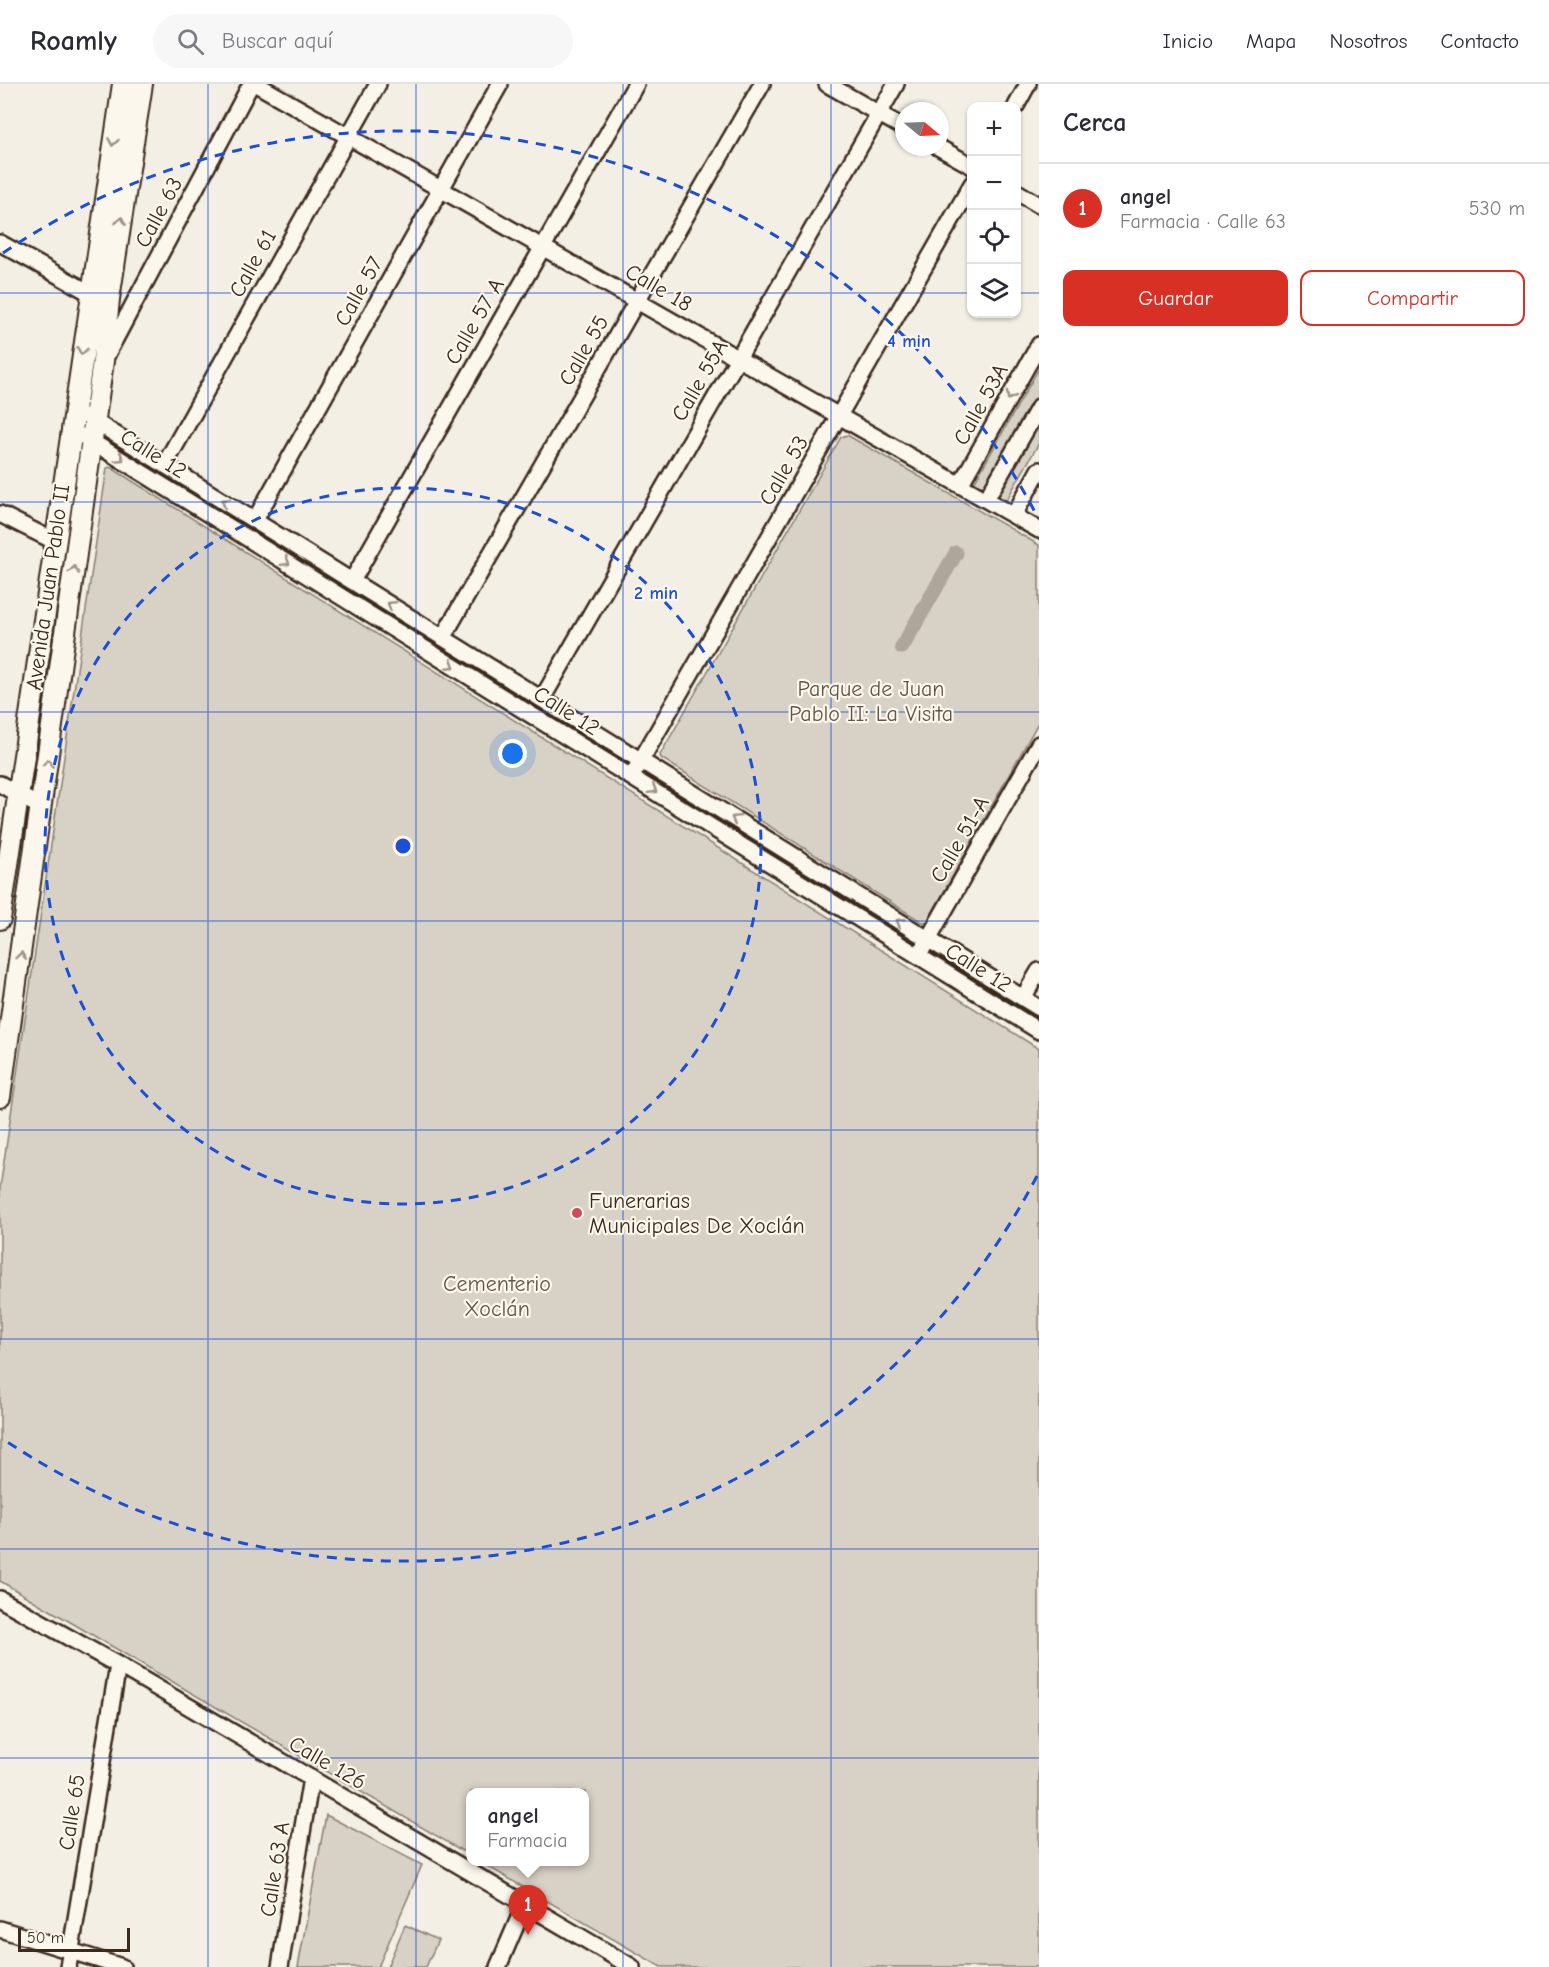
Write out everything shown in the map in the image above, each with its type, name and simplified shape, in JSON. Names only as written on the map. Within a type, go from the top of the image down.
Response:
[{"type":"main road","name":"Avenida Juan Pablo II","points":[[0,919],[90,293],[123,84]]},
{"type":"main road","name":"Avenida Juan Pablo II","points":[[0,1097],[42,808],[103,361],[109,299],[142,84]]},
{"type":"street","name":"Calle 63","points":[[103,361],[254,84]]},
{"type":"street","name":"Calle 18","points":[[254,84],[1039,530]]},
{"type":"street","name":"Calle 61","points":[[165,464],[378,84]]},
{"type":"street","name":"Calle 57","points":[[255,520],[500,84]]},
{"type":"street","name":"Calle 57 A","points":[[352,581],[636,84]]},
{"type":"street","name":"Calle 55","points":[[443,637],[762,84]]},
{"type":"street","points":[[827,84],[895,123]]},
{"type":"street","name":"Calle 55A","points":[[542,699],[896,84]]},
{"type":"street","points":[[1018,102],[1029,84]]},
{"type":"street","points":[[949,153],[967,163]]},
{"type":"street","name":"Calle 53","points":[[632,777],[967,193]]},
{"type":"street","points":[[1021,194],[1039,205]]},
{"type":"street","points":[[0,243],[90,293]]},
{"type":"street","name":"Calle 53A","points":[[960,485],[1039,345]]},
{"type":"street","points":[[991,491],[1039,406]]},
{"type":"street","name":"Calle 12","points":[[72,418],[404,635],[1039,1031]]},
{"type":"street","name":"Calle 12","points":[[92,430],[165,464],[1039,1008]]},
{"type":"street","points":[[1014,515],[1039,470]]},
{"type":"street","points":[[0,514],[54,541]]},
{"type":"street","points":[[404,635],[412,618]]},
{"type":"street","name":"Calle 51-A","points":[[918,956],[1039,744]]},
{"type":"street","points":[[0,784],[42,808]]},
{"type":"street","points":[[1023,998],[1039,971]]},
{"type":"street","name":"Calle 126","points":[[0,1599],[118,1665],[632,1967]]},
{"type":"street","name":"Calle 65","points":[[70,1959],[118,1665]]},
{"type":"street","name":"Calle 63 A","points":[[280,1967],[311,1778]]},
{"type":"street","points":[[498,1967],[525,1904]]},
{"type":"street","points":[[0,1929],[70,1959],[122,1967]]},
{"type":"green space","points":[[1039,368],[1039,443],[1006,501],[974,483]]},
{"type":"green space","name":"Parque de Juan Pablo II: La Visita","points":[[847,435],[1039,545],[1039,721],[927,922],[922,922],[661,758],[660,755],[841,437]]},
{"type":"green space","name":"Cementerio Xoclán","points":[[110,467],[1039,1049],[1039,1967],[661,1967],[487,1866],[589,1866],[589,1788],[466,1788],[466,1853],[0,1581],[0,1188],[107,468]]},
{"type":"green space","points":[[326,1815],[422,1865],[378,1967],[298,1967]]},
{"type":"green space","points":[[405,1925],[438,1940],[426,1967],[387,1967]]},
{"type":"waterway","points":[[902,647],[956,553]]},
{"type":"place","name":"Funerarias Municipales De Xoclán","points":[[577,1213]]},
{"type":"place","name":"angel","points":[[528,1935]]}]
